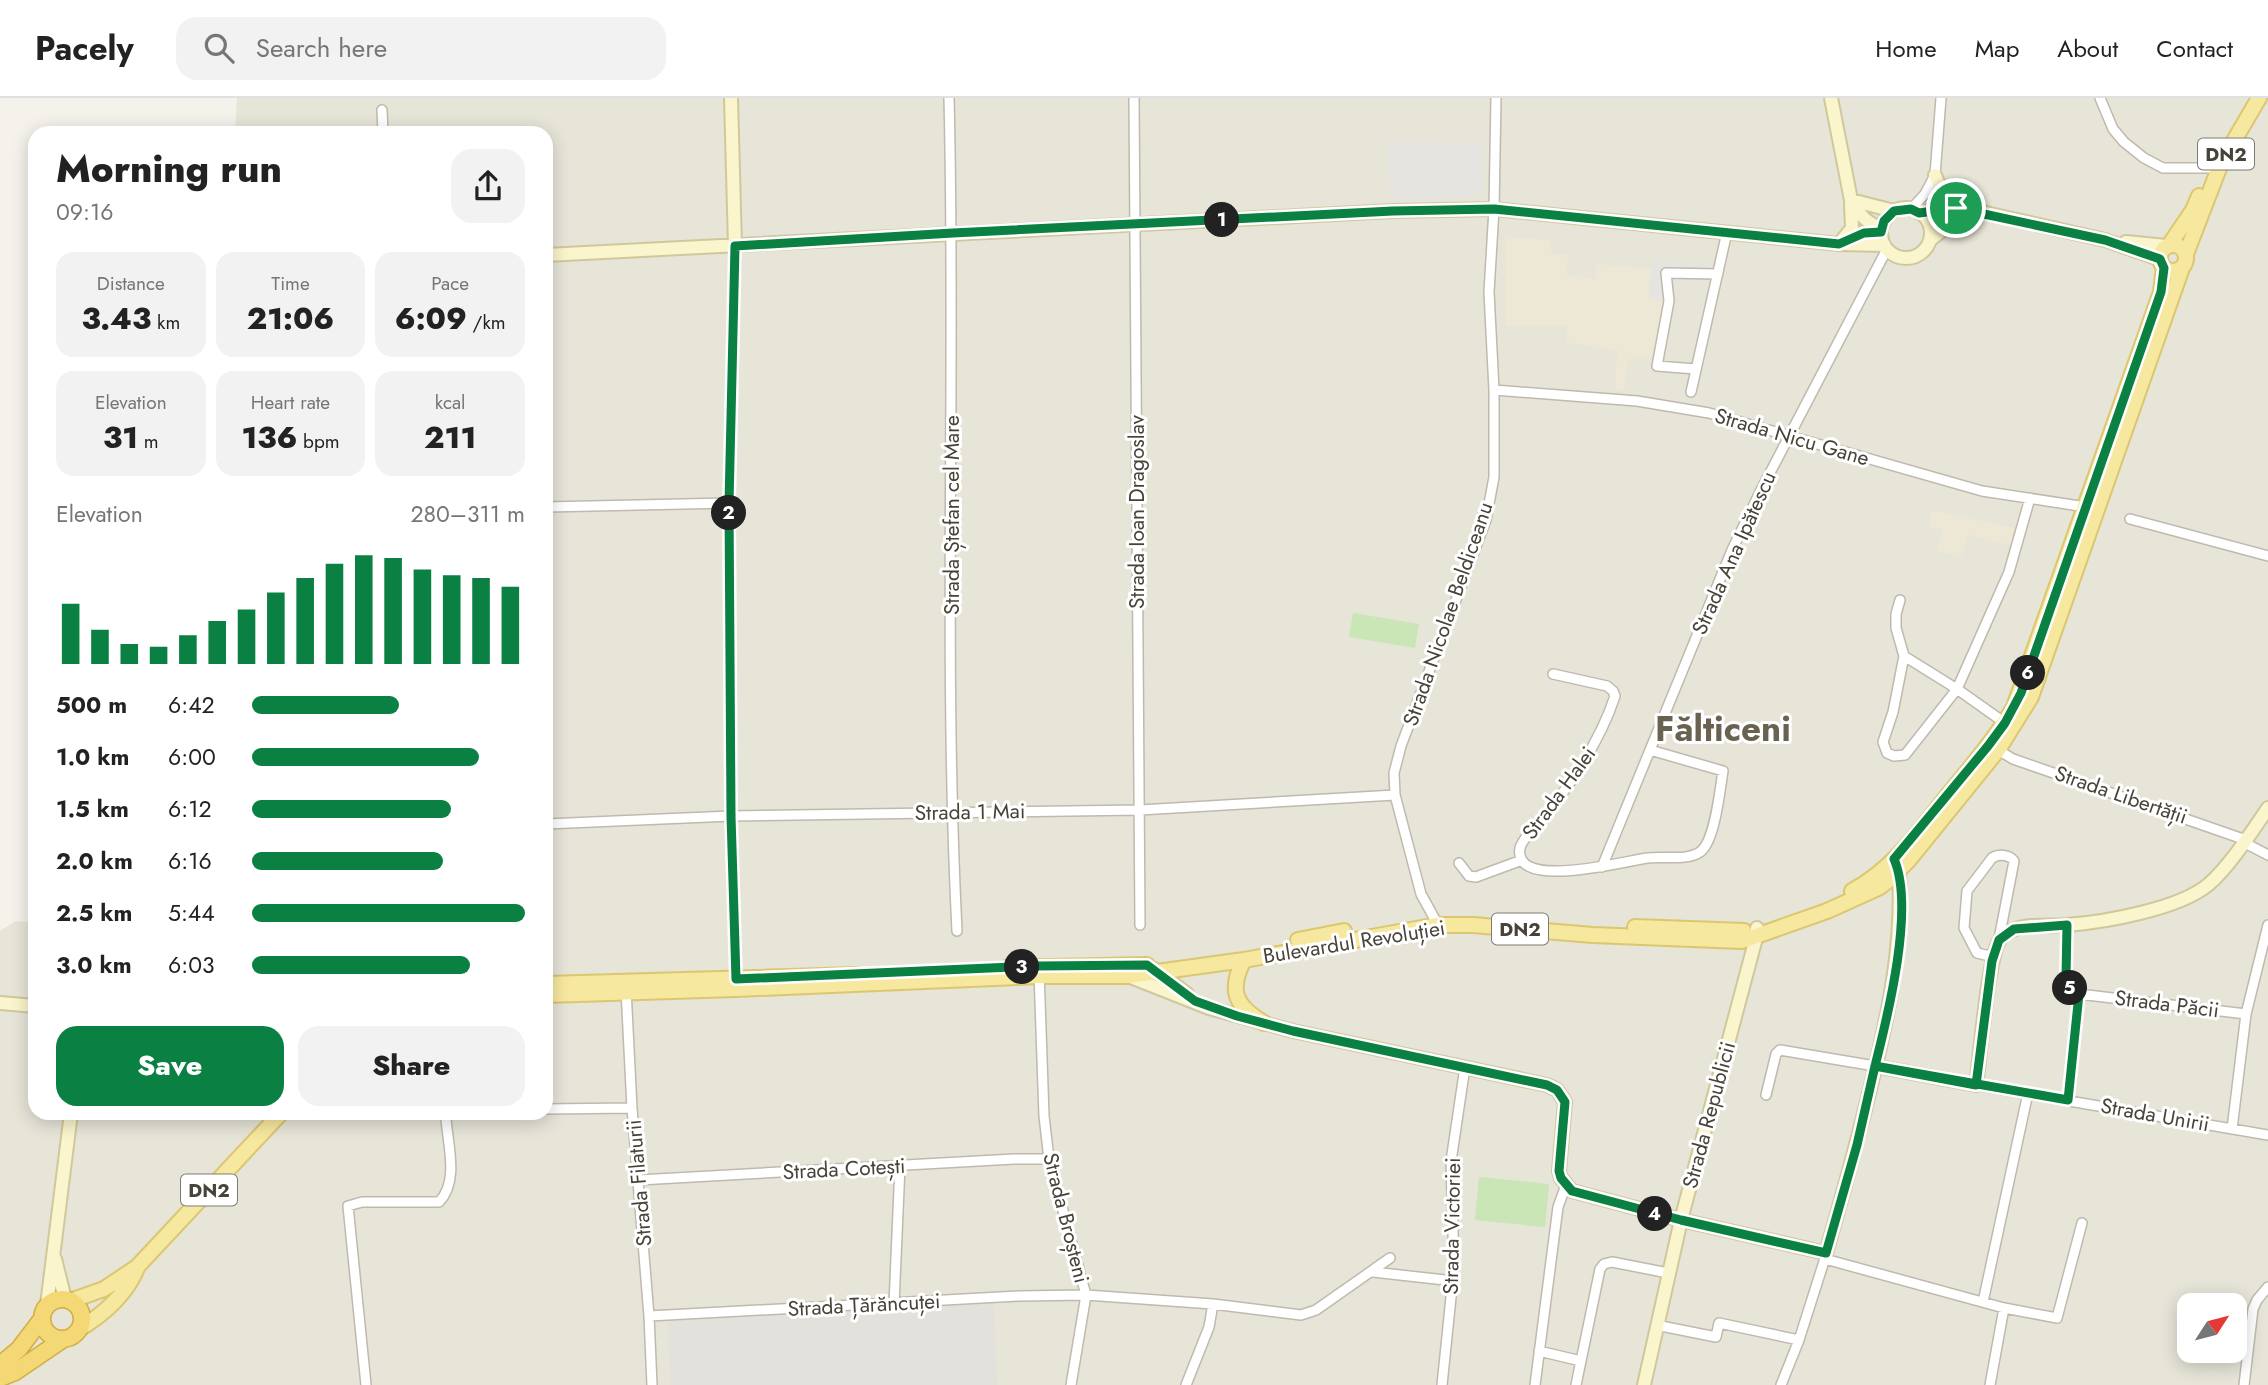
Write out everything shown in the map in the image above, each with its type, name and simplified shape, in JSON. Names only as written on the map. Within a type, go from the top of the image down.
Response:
[{"type":"highway","name":"DN2","points":[[44,1313],[52,1301],[67,1300]]},
{"type":"highway","points":[[67,1300],[81,1313],[79,1329]]},
{"type":"highway","points":[[44,1313],[47,1334],[62,1340]]},
{"type":"highway","points":[[0,1365],[11,1357],[44,1313]]},
{"type":"highway","name":"DN2","points":[[0,1378],[15,1372],[62,1340],[72,1337],[79,1329]]},
{"type":"main road","name":"DN2","points":[[1897,865],[1998,750],[2031,697],[2161,292],[2165,254],[2193,210],[2225,136],[2249,98]]},
{"type":"main road","name":"DN2","points":[[1897,865],[1925,824],[2005,723],[2021,693],[2086,507],[2112,450],[2221,163],[2259,98]]},
{"type":"main road","points":[[2180,246],[2184,261],[2173,271],[2165,254],[2180,246]]},
{"type":"main road","name":"Bulevardul Revoluției","points":[[1153,969],[1245,950],[1435,921],[1723,942],[1855,899],[1880,887],[1897,865]]},
{"type":"main road","name":"Bulevardul Revoluției","points":[[1129,971],[1244,960],[1435,921]]},
{"type":"main road","points":[[1244,960],[1237,973],[1235,992],[1244,1008],[1264,1023]]},
{"type":"main road","name":"DN2","points":[[553,984],[626,987],[1039,971],[1129,971]]},
{"type":"main road","name":"DN2","points":[[553,994],[626,987]]},
{"type":"main road","name":"DN2","points":[[67,1300],[104,1289],[137,1267],[274,1120]]},
{"type":"main road","name":"DN2","points":[[79,1329],[104,1312],[120,1296],[130,1284],[137,1267]]},
{"type":"street","points":[[731,98],[735,246],[729,503],[731,816],[736,984]]},
{"type":"street","name":"Strada Ștefan cel Mare","points":[[949,98],[953,233],[951,813],[957,931]]},
{"type":"street","name":"Strada Ioan Dragoslav","points":[[1134,98],[1140,925]]},
{"type":"street","name":"Strada Nicolae Beldiceanu","points":[[1435,921],[1421,894],[1395,795],[1394,773],[1401,746],[1486,520],[1494,477],[1494,390],[1489,292],[1496,98]]},
{"type":"street","points":[[1831,98],[1851,200],[1852,228],[1839,244]]},
{"type":"street","points":[[1941,98],[1936,175],[1940,189],[1952,202],[1977,211],[2165,254]]},
{"type":"street","points":[[2099,98],[2113,129],[2144,158],[2163,168],[2210,168]]},
{"type":"street","points":[[382,110],[383,126]]},
{"type":"street","points":[[1915,211],[1936,175]]},
{"type":"street","points":[[1851,200],[1894,211],[1945,208],[1977,211]]},
{"type":"street","points":[[1851,200],[1860,215],[1898,257],[1911,257],[1923,251],[1930,240],[1957,219],[1977,211]]},
{"type":"street","points":[[553,255],[1393,211],[1494,209],[1839,244],[1864,233],[1883,239]]},
{"type":"street","points":[[1883,239],[1884,221],[1894,211]]},
{"type":"street","points":[[1915,211],[1929,226],[1930,240]]},
{"type":"street","points":[[1691,392],[1727,232]]},
{"type":"street","name":"Strada Ana Ipătescu","points":[[1602,867],[1732,550],[1883,239]]},
{"type":"street","points":[[1696,369],[1657,366],[1669,301],[1666,273],[1718,274]]},
{"type":"street","name":"Strada Nicu Gane","points":[[1494,390],[1667,405],[1709,413],[1982,491],[2086,507]]},
{"type":"street","points":[[1900,600],[1896,628],[1904,656],[1893,712],[1883,741],[1885,750],[1898,757],[1905,755],[1957,688],[2009,572],[2030,498]]},
{"type":"street","points":[[553,507],[729,503]]},
{"type":"street","points":[[2130,519],[2268,556]]},
{"type":"street","points":[[1904,656],[1957,688],[2005,723]]},
{"type":"street","name":"Strada Halei","points":[[1553,674],[1607,686],[1615,696],[1602,731],[1589,753],[1560,797],[1521,844],[1522,860],[1532,869],[1602,867],[1646,858],[1688,856],[1700,852],[1710,838],[1723,771],[1650,750]]},
{"type":"street","name":"Strada Libertății","points":[[1998,750],[2013,759],[2245,841]]},
{"type":"street","name":"Strada 1 Mai","points":[[553,824],[731,816],[1140,810],[1395,795]]},
{"type":"street","points":[[1999,940],[2014,929],[2127,917],[2189,895],[2208,884],[2245,841],[2268,808]]},
{"type":"street","points":[[2245,841],[2268,855]]},
{"type":"street","points":[[1976,1085],[1994,957],[2014,861],[2009,856],[1997,855],[1992,858],[1968,888],[1964,928],[1977,953],[1994,957]]},
{"type":"street","points":[[1459,863],[1469,876],[1476,877],[1522,860]]},
{"type":"street","points":[[1781,1385],[1799,1340],[1826,1256],[1857,1145],[1895,979],[1900,919],[1897,865]]},
{"type":"street","points":[[2067,925],[2066,977],[2070,988],[2079,994],[2068,1100]]},
{"type":"street","name":"Strada Păcii","points":[[2232,1129],[2246,1014],[2267,928]]},
{"type":"street","name":"Strada Republicii","points":[[1644,1385],[1681,1220],[1756,933]]},
{"type":"street","points":[[1153,969],[1195,1001]]},
{"type":"street","name":"Strada Broșteni","points":[[1039,971],[1048,1160],[1082,1295],[1071,1385]]},
{"type":"street","points":[[1129,971],[1209,1008],[1264,1023],[1547,1085],[1561,1095],[1565,1111],[1559,1171],[1572,1191],[1590,1198],[1826,1256],[2004,1308],[2057,1318],[2082,1223]]},
{"type":"street","name":"Strada Filaturii","points":[[626,987],[652,1385]]},
{"type":"street","name":"Strada Păcii","points":[[2079,994],[2246,1014]]},
{"type":"street","points":[[0,1003],[28,1005]]},
{"type":"street","points":[[1766,1095],[1776,1054],[1780,1050],[1875,1066]]},
{"type":"street","name":"Strada Unirii","points":[[1875,1066],[2268,1135]]},
{"type":"street","name":"Strada Victoriei","points":[[1442,1385],[1454,1281],[1451,1161],[1465,1067]]},
{"type":"street","points":[[1983,1302],[2028,1093]]},
{"type":"street","points":[[553,1109],[632,1108]]},
{"type":"street","points":[[44,1313],[54,1256],[70,1120]]},
{"type":"street","points":[[366,1385],[346,1211],[354,1202],[439,1202],[446,1195],[451,1182],[446,1120]]},
{"type":"street","name":"Strada Cotești","points":[[639,1180],[1014,1159],[1048,1160]]},
{"type":"street","points":[[894,1304],[900,1166]]},
{"type":"street","points":[[1535,1385],[1558,1207],[1566,1185]]},
{"type":"street","points":[[54,1256],[67,1300]]},
{"type":"street","name":"Strada Țărăncuței","points":[[649,1316],[1082,1295],[1213,1304],[1301,1315],[1316,1310],[1390,1258]]},
{"type":"street","points":[[1576,1385],[1604,1264],[1612,1262],[1668,1273]]},
{"type":"street","points":[[1373,1272],[1454,1281]]},
{"type":"street","points":[[2244,1385],[2253,1310],[2256,1300],[2268,1287]]},
{"type":"street","points":[[1186,1385],[1209,1326],[1213,1304]]},
{"type":"street","points":[[1990,1385],[2004,1308]]},
{"type":"street","points":[[1656,1325],[1716,1337],[1718,1323],[1799,1340]]},
{"type":"street","points":[[1539,1351],[1581,1361]]},
{"type":"shaded area","points":[[237,98],[2268,98],[2268,1385],[0,1385],[0,931],[16,921],[28,922],[28,1120],[553,1120],[553,126],[235,126]]},
{"type":"shaded area","points":[[1387,142],[1480,143],[1483,195],[1392,202]]},
{"type":"shaded area","points":[[1505,237],[1551,240],[1552,254],[1568,255],[1567,275],[1595,279],[1597,264],[1652,269],[1648,298],[1664,302],[1652,359],[1628,359],[1624,391],[1615,390],[1617,350],[1567,343],[1566,326],[1506,326]]},
{"type":"shaded area","points":[[1653,261],[1711,266],[1710,282],[1671,283],[1663,359],[1697,364],[1693,376],[1652,370],[1665,301],[1649,298]]},
{"type":"shaded area","points":[[1932,510],[2014,528],[2011,545],[1967,535],[1961,557],[1937,551],[1942,530],[1929,527]]},
{"type":"shaded area","points":[[994,1300],[997,1385],[670,1385],[668,1318]]},
{"type":"green space","points":[[1353,613],[1419,624],[1415,648],[1349,637]]},
{"type":"green space","points":[[1479,1177],[1549,1184],[1545,1227],[1475,1220]]},
{"type":"district","name":"Fălticeni","points":[[1723,729]]},
{"type":"route","points":[[1956,208],[1919,213],[1911,209],[1894,211],[1884,221],[1881,232],[1864,233],[1839,244],[1494,209],[1393,211],[735,246],[729,503],[731,816],[736,979],[1038,966],[1147,965],[1195,1001],[1209,1008],[1293,1031],[1547,1085],[1557,1090],[1565,1102],[1559,1171],[1561,1178],[1572,1191],[1590,1198],[1826,1253],[1857,1145],[1875,1066],[1976,1085],[1992,961],[1999,940],[2014,929],[2067,925],[2066,977],[2070,988],[2079,994],[2068,1100],[1955,1082],[1875,1066],[1895,979],[1899,938],[1899,871],[1894,859],[1988,746],[2005,723],[2021,693],[2161,292],[2164,268],[2160,259],[2105,240],[1956,208]]}]
